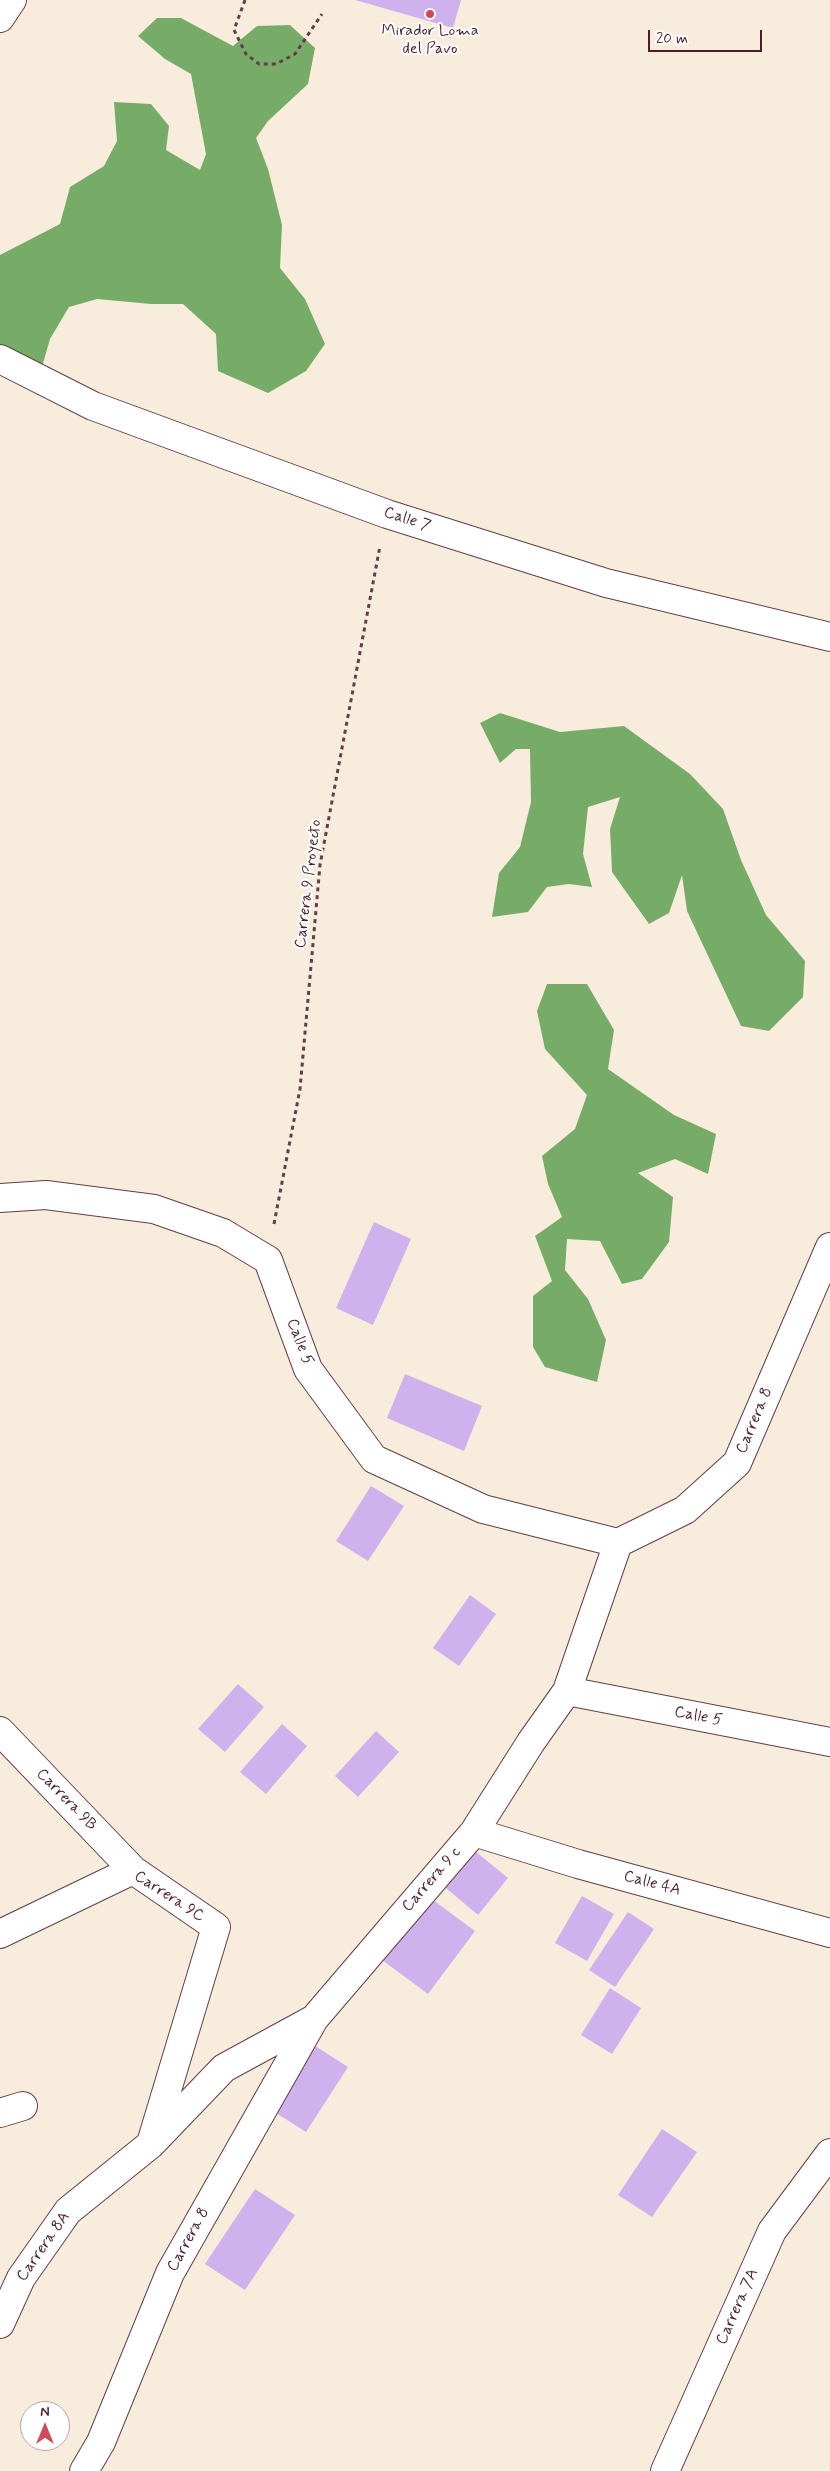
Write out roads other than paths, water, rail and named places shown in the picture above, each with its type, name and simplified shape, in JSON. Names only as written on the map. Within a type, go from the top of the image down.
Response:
[{"type":"street","points":[[0,18],[12,0]]},
{"type":"street","name":"Calle 7","points":[[0,359],[93,406],[387,514],[606,583],[830,637]]},
{"type":"street","name":"Calle 5","points":[[0,1198],[46,1195],[154,1209],[224,1232],[268,1260],[308,1369],[374,1459],[483,1509],[618,1542]]},
{"type":"street","name":"Carrera 8","points":[[618,1542],[684,1510],[738,1462],[830,1247]]},
{"type":"street","name":"Carrera 9 c","points":[[151,2144],[224,2068],[314,2020],[474,1832],[531,1742],[567,1691],[618,1542]]},
{"type":"street","name":"Calle 5","points":[[567,1691],[830,1742]]},
{"type":"street","name":"Carrera 9B","points":[[0,1731],[133,1870]]},
{"type":"street","name":"Calle 4A","points":[[474,1832],[578,1864],[830,1933]]},
{"type":"street","name":"Carrera 9C","points":[[0,1934],[133,1870],[216,1928],[151,2144]]},
{"type":"street","name":"Carrera 8","points":[[84,2471],[101,2442],[170,2273],[314,2020]]},
{"type":"street","name":"Carrera 8A","points":[[0,2324],[21,2278],[68,2211],[151,2144]]},
{"type":"street","name":"Carrera 7A","points":[[665,2471],[772,2231],[830,2153]]},
{"type":"place","name":"Mirador Loma del Pavo","points":[[430,14]]}]
